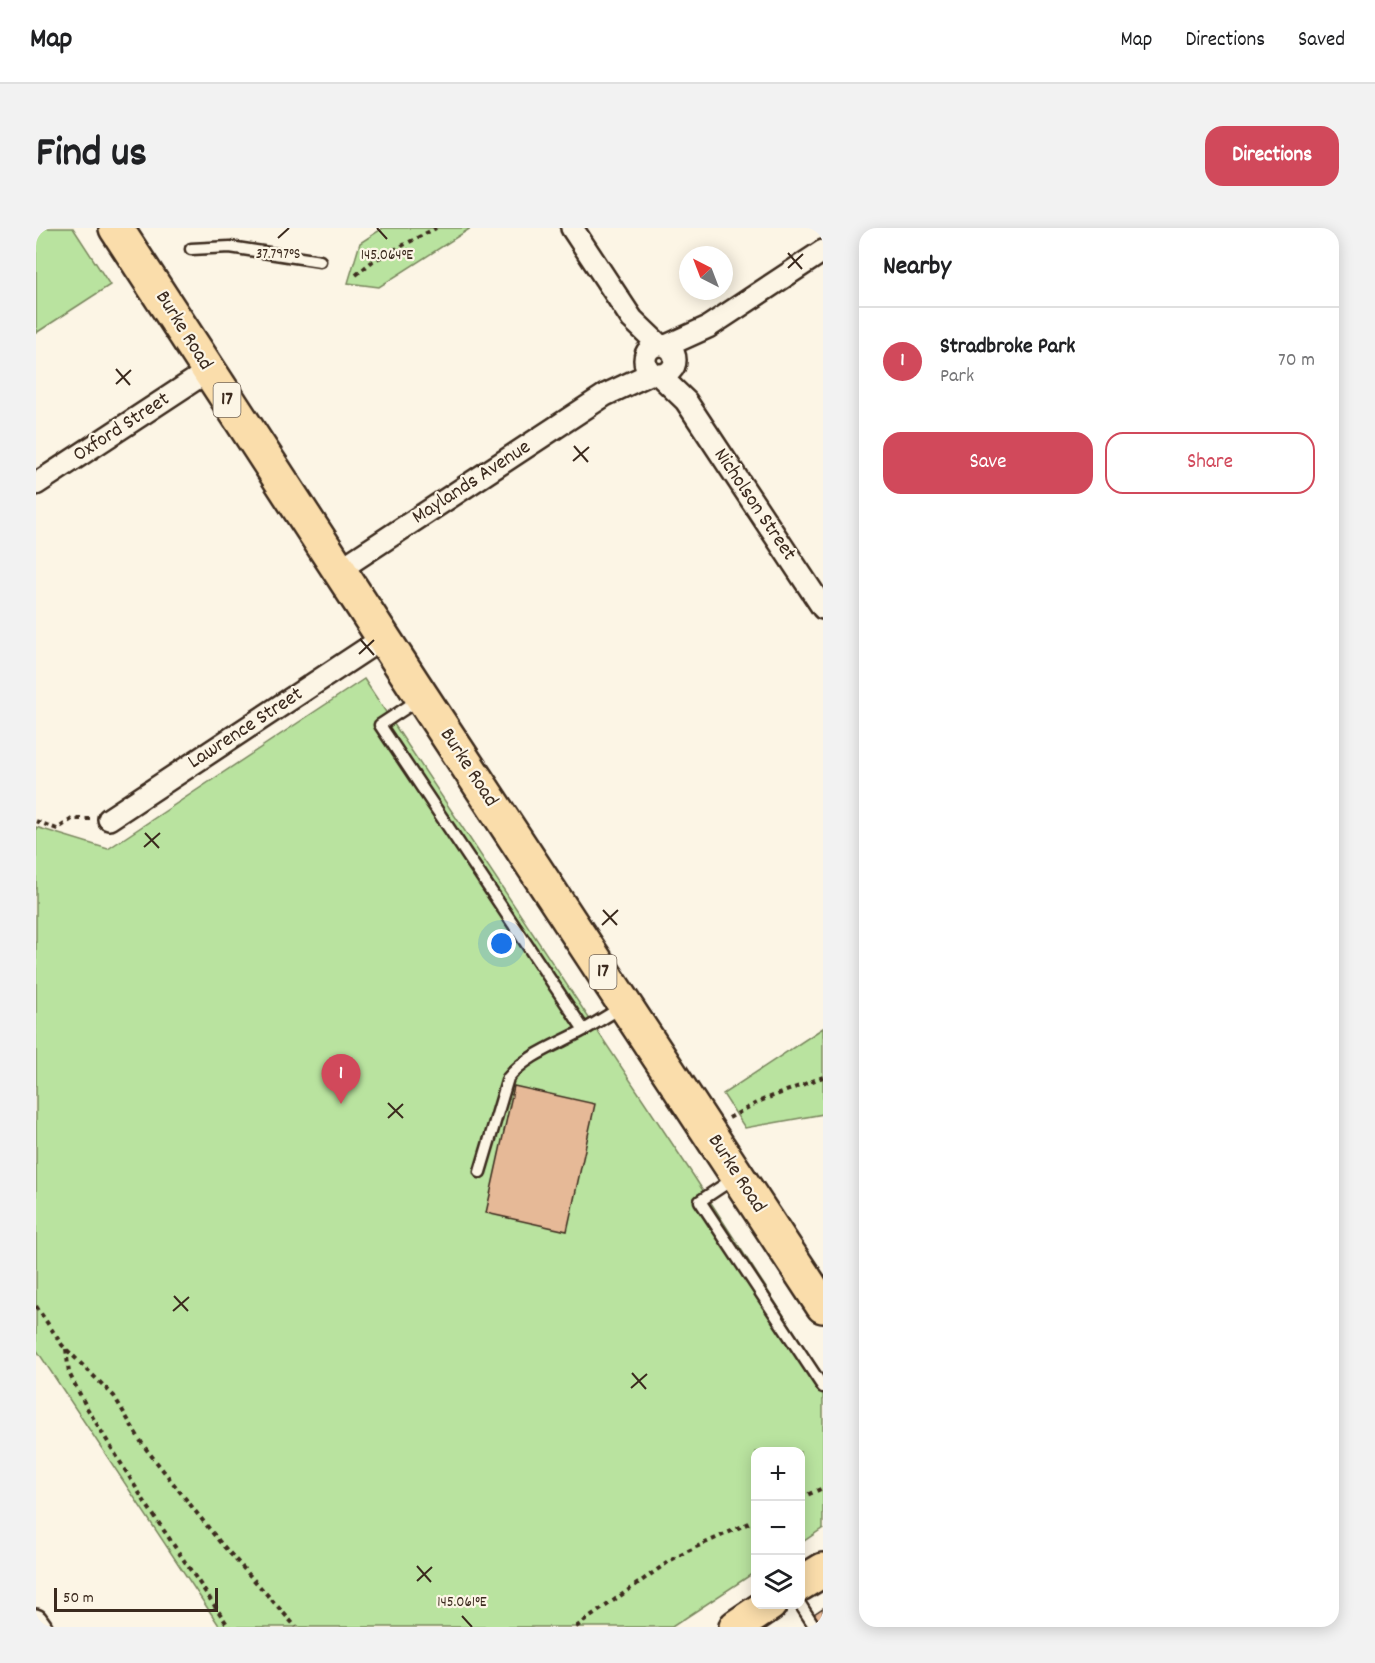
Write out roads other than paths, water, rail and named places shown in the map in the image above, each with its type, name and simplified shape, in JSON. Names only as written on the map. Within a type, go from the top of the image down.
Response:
[{"type":"main road","name":"Burke Road","points":[[116,228],[208,372],[823,1306]]},
{"type":"main road","points":[[805,1581],[823,1570]]},
{"type":"main road","points":[[736,1627],[764,1609]]},
{"type":"street","name":"Nicholson Street","points":[[572,228],[823,608]]},
{"type":"street","name":"Maylands Avenue","points":[[339,570],[823,251]]},
{"type":"street","name":"Oxford Street","points":[[36,484],[208,372]]},
{"type":"street","name":"Lawrence Street","points":[[109,819],[384,638]]},
{"type":"street","points":[[36,1620],[41,1627]]},
{"type":"lane","points":[[191,249],[230,247],[320,261]]},
{"type":"lane","points":[[422,697],[380,725],[584,1030]]},
{"type":"lane","points":[[480,1172],[508,1078],[514,1070],[625,1005]]},
{"type":"lane","points":[[737,1176],[700,1201],[823,1387]]},
{"type":"lane","points":[[803,1609],[815,1627]]},
{"type":"place","name":"Stradbroke Park","points":[[341,1104]]}]
